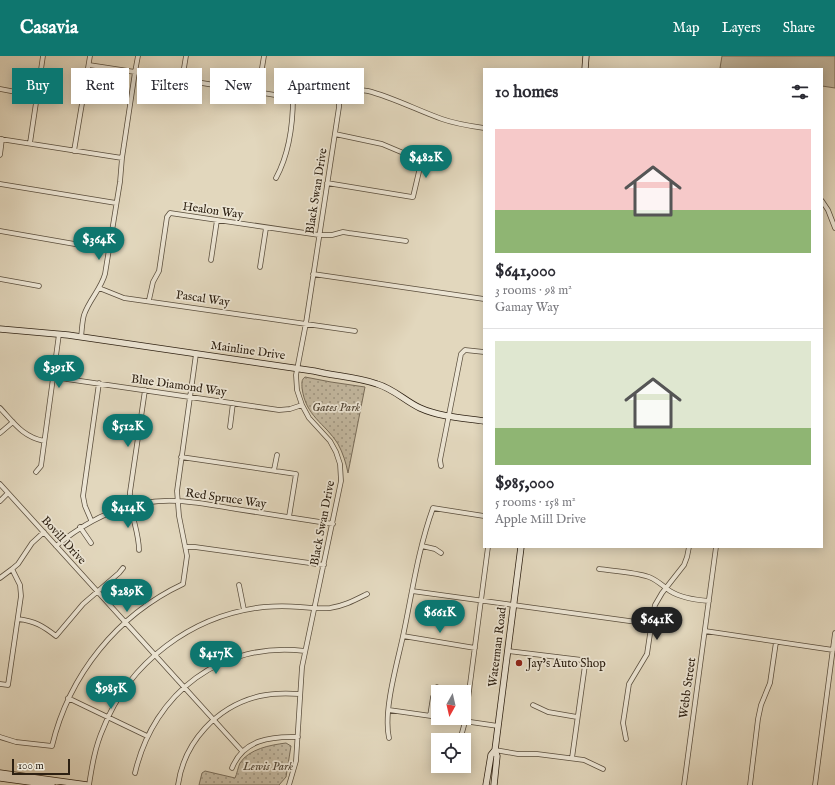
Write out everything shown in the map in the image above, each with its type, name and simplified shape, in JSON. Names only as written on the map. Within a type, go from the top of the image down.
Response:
[{"type":"street","points":[[41,68],[43,56]]},
{"type":"street","points":[[74,151],[90,56]]},
{"type":"street","points":[[81,337],[84,315],[93,297],[100,288],[105,274],[138,56]]},
{"type":"street","points":[[184,68],[186,56]]},
{"type":"street","points":[[262,68],[264,56]]},
{"type":"street","points":[[585,68],[586,56]]},
{"type":"street","points":[[89,65],[136,72]]},
{"type":"street","points":[[0,89],[12,92]]},
{"type":"street","points":[[364,91],[369,91],[443,120],[462,125],[483,128]]},
{"type":"street","points":[[30,144],[36,104]]},
{"type":"street","points":[[276,178],[285,157],[293,104]]},
{"type":"street","name":"Black Swan Drive","points":[[285,785],[289,783],[296,761],[301,676],[305,651],[341,481],[340,464],[336,452],[330,441],[309,418],[302,405],[297,390],[297,369],[306,323],[339,104]]},
{"type":"street","points":[[327,183],[412,197],[421,163],[420,160],[382,144],[335,134]]},
{"type":"street","points":[[0,155],[1,139],[122,158]]},
{"type":"street","points":[[0,184],[116,203]]},
{"type":"street","points":[[823,202],[828,210],[835,228]]},
{"type":"street","name":"Healon Way","points":[[149,300],[153,282],[159,271],[167,217],[170,213],[319,235],[332,235],[343,232],[406,240]]},
{"type":"street","points":[[211,260],[217,220]]},
{"type":"street","points":[[260,267],[266,228]]},
{"type":"street","points":[[0,231],[109,250]]},
{"type":"street","points":[[313,274],[483,299]]},
{"type":"street","points":[[0,280],[39,286]]},
{"type":"street","name":"Pascal Way","points":[[100,288],[124,298],[149,300],[355,331]]},
{"type":"street","name":"Mainline Drive","points":[[0,329],[81,337],[297,369],[375,383],[392,390],[420,408],[430,412],[483,421]]},
{"type":"street","points":[[36,472],[41,466],[59,334]]},
{"type":"street","points":[[441,466],[440,460],[461,354],[465,350],[483,352]]},
{"type":"street","points":[[0,737],[16,742],[52,746],[58,724],[68,698],[93,657],[125,622],[152,602],[183,584],[186,564],[186,547],[178,516],[178,480],[196,354]]},
{"type":"street","name":"Blue Diamond Way","points":[[53,377],[284,410],[302,405]]},
{"type":"street","points":[[91,520],[86,510],[83,496],[99,383]]},
{"type":"street","points":[[139,550],[139,542],[130,505],[130,492],[144,390]]},
{"type":"street","points":[[230,426],[234,403]]},
{"type":"street","points":[[0,408],[26,435],[37,440],[44,441]]},
{"type":"street","points":[[0,433],[13,422]]},
{"type":"street","points":[[274,470],[277,455]]},
{"type":"street","points":[[181,457],[296,474],[290,518]]},
{"type":"street","name":"Bovill Drive","points":[[0,484],[242,752]]},
{"type":"street","points":[[0,501],[8,493]]},
{"type":"street","name":"Red Spruce Way","points":[[56,546],[91,520],[130,505],[150,502],[177,501],[333,524]]},
{"type":"street","points":[[389,738],[387,730],[391,692],[422,546],[433,508],[483,516]]},
{"type":"street","points":[[80,527],[91,543]]},
{"type":"street","points":[[0,578],[18,564],[32,543],[44,532]]},
{"type":"street","points":[[422,546],[435,549],[441,553]]},
{"type":"street","points":[[186,547],[324,565]]},
{"type":"street","points":[[470,685],[482,601],[488,548]]},
{"type":"street","name":"Waterman Road","points":[[494,785],[497,756],[495,750],[521,548]]},
{"type":"street","points":[[626,739],[623,723],[630,680],[644,661],[647,654],[651,624],[656,605],[666,588],[684,565],[689,548]]},
{"type":"street","name":"Webb Street","points":[[684,785],[716,548]]},
{"type":"street","points":[[18,619],[39,624],[56,636],[75,612],[97,591],[120,573],[123,568]]},
{"type":"street","points":[[0,684],[8,685],[21,591],[19,580],[12,569]]},
{"type":"street","points":[[599,569],[644,575],[656,580],[666,588],[685,597],[709,601]]},
{"type":"street","points":[[239,585],[244,610]]},
{"type":"street","points":[[412,591],[651,624]]},
{"type":"street","points":[[0,773],[88,785],[100,735],[108,717],[126,686],[154,655],[179,636],[202,624],[244,610],[275,606],[330,608],[340,606],[367,594]]},
{"type":"street","points":[[705,631],[833,650]]},
{"type":"street","points":[[815,785],[835,633]]},
{"type":"street","points":[[403,636],[474,648]]},
{"type":"street","points":[[750,785],[758,719],[761,705],[770,683],[776,642]]},
{"type":"street","points":[[135,773],[147,736],[166,706],[184,687],[206,671],[238,657],[269,650],[305,651]]},
{"type":"street","points":[[508,651],[582,660],[584,664],[572,758]]},
{"type":"street","points":[[178,785],[181,771],[188,753],[198,737],[213,720],[229,708],[254,698],[280,694],[300,694]]},
{"type":"street","points":[[68,698],[147,736]]},
{"type":"street","points":[[533,705],[548,712],[577,717]]},
{"type":"street","points":[[389,710],[430,716],[431,710]]},
{"type":"street","points":[[471,723],[498,726]]},
{"type":"street","points":[[232,768],[236,759],[242,752],[254,743],[268,738],[298,736]]},
{"type":"street","points":[[495,750],[518,754],[537,754],[572,758],[584,760],[603,768]]},
{"type":"street","name":"Waterman Road","points":[[486,785],[491,755],[495,750]]},
{"type":"street","points":[[0,778],[52,785]]},
{"type":"green space","points":[[722,56],[835,56],[835,88],[823,86],[823,68],[720,68]]},
{"type":"green space","name":"Gates Park","points":[[305,377],[365,387],[348,473],[338,444],[333,436],[311,413],[307,406],[302,388],[302,380]]},
{"type":"green space","name":"Lewis Park","points":[[286,743],[291,746],[286,777],[279,785],[199,785],[202,773],[205,771],[235,778],[240,763],[249,754],[260,748]]},
{"type":"place","name":"Jay’s Auto Shop","points":[[519,663]]}]
